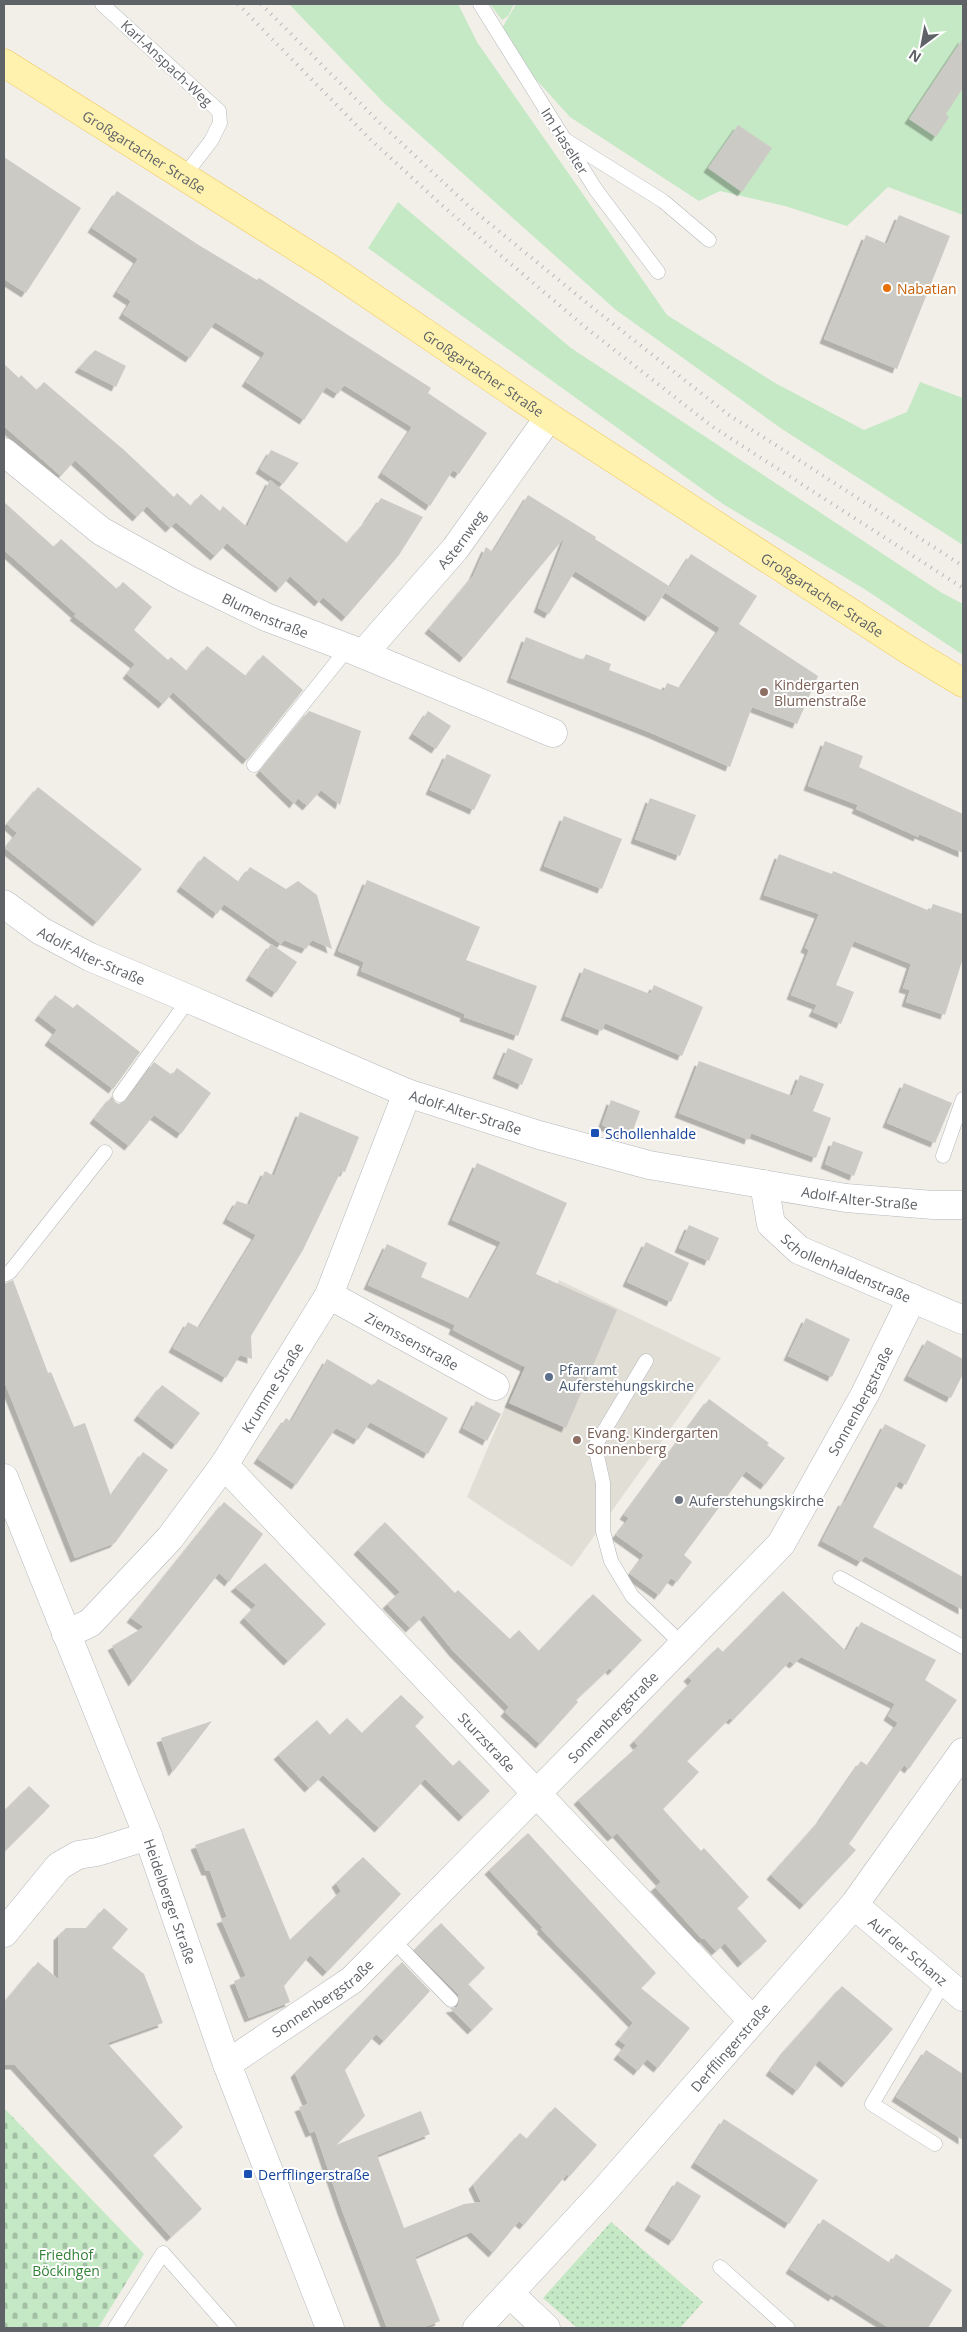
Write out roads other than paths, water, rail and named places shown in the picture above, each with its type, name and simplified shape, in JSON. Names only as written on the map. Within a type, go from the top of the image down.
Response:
[{"type":"main road","name":"Großgartacher Straße","points":[[5,65],[330,269],[549,417],[902,646],[963,683]]},
{"type":"street","name":"Asternweg","points":[[355,651],[455,549],[549,417]]},
{"type":"street","name":"Blumenstraße","points":[[4,452],[101,531],[187,579],[266,617],[355,651],[553,733]]},
{"type":"street","name":"Adolf-Alter-Straße","points":[[4,904],[41,931],[90,957],[189,1000],[407,1093],[540,1135],[649,1165],[846,1198],[933,1205],[963,1205]]},
{"type":"street","name":"Krumme Straße","points":[[66,1634],[90,1623],[163,1545],[224,1465],[329,1295],[407,1093]]},
{"type":"street","name":"Schollenhaldenstraße","points":[[764,1184],[771,1224],[799,1250],[963,1320]]},
{"type":"street","name":"Ziemssenstraße","points":[[329,1295],[495,1386]]},
{"type":"street","name":"Sonnenbergstraße","points":[[227,2064],[352,1980],[781,1544],[865,1394],[912,1298]]},
{"type":"street","name":"Sturzstraße","points":[[224,1465],[752,2020]]},
{"type":"street","name":"Heidelberger Straße","points":[[4,1478],[148,1836],[227,2064],[330,2328]]},
{"type":"street","name":"Derfflingerstraße","points":[[477,2328],[603,2192],[854,1905],[963,1752]]},
{"type":"street","points":[[4,1932],[59,1866],[78,1855],[97,1852],[148,1836]]},
{"type":"street","name":"Auf der Schanz","points":[[854,1905],[954,1990]]},
{"type":"street","points":[[510,2294],[546,2328]]},
{"type":"lane","name":"Karl-Anspach-Weg","points":[[102,4],[219,111],[220,124],[211,141],[184,176]]},
{"type":"lane","name":"Im Haselter","points":[[480,4],[596,190],[658,272]]},
{"type":"lane","points":[[563,139],[663,201],[709,240]]},
{"type":"lane","name":"Asternweg","points":[[254,765],[355,651]]},
{"type":"lane","points":[[120,1094],[189,1000]]},
{"type":"lane","points":[[943,1156],[963,1098]]},
{"type":"lane","points":[[4,1275],[10,1272],[105,1152]]},
{"type":"lane","points":[[646,1361],[595,1446],[603,1483],[604,1531],[611,1561],[632,1596],[683,1645]]},
{"type":"lane","points":[[840,1578],[963,1647]]},
{"type":"lane","points":[[393,1940],[451,2000]]},
{"type":"lane","points":[[935,2144],[872,2104],[954,1990]]},
{"type":"lane","points":[[115,2328],[163,2253],[229,2328]]},
{"type":"lane","points":[[720,2267],[788,2328]]},
{"type":"railway","points":[[238,4],[370,139],[445,208],[585,327],[713,427],[963,588]]},
{"type":"railway","points":[[261,4],[381,124],[473,210],[598,312],[729,415],[963,566]]},
{"type":"place","name":"Nabatian","points":[[887,288]]},
{"type":"place","name":"Kindergarten Blumenstraße","points":[[764,692]]},
{"type":"place","name":"Schollenhalde","points":[[595,1133]]},
{"type":"place","name":"Pfarramt Auferstehungskirche","points":[[549,1377]]},
{"type":"place","name":"Evang. Kindergarten Sonnenberg","points":[[577,1440]]},
{"type":"place","name":"Auferstehungskirche","points":[[679,1500]]},
{"type":"place","name":"Derfflingerstraße","points":[[248,2174]]},
{"type":"park label","name":"Friedhof Böckingen","points":[[66,2262]]}]
